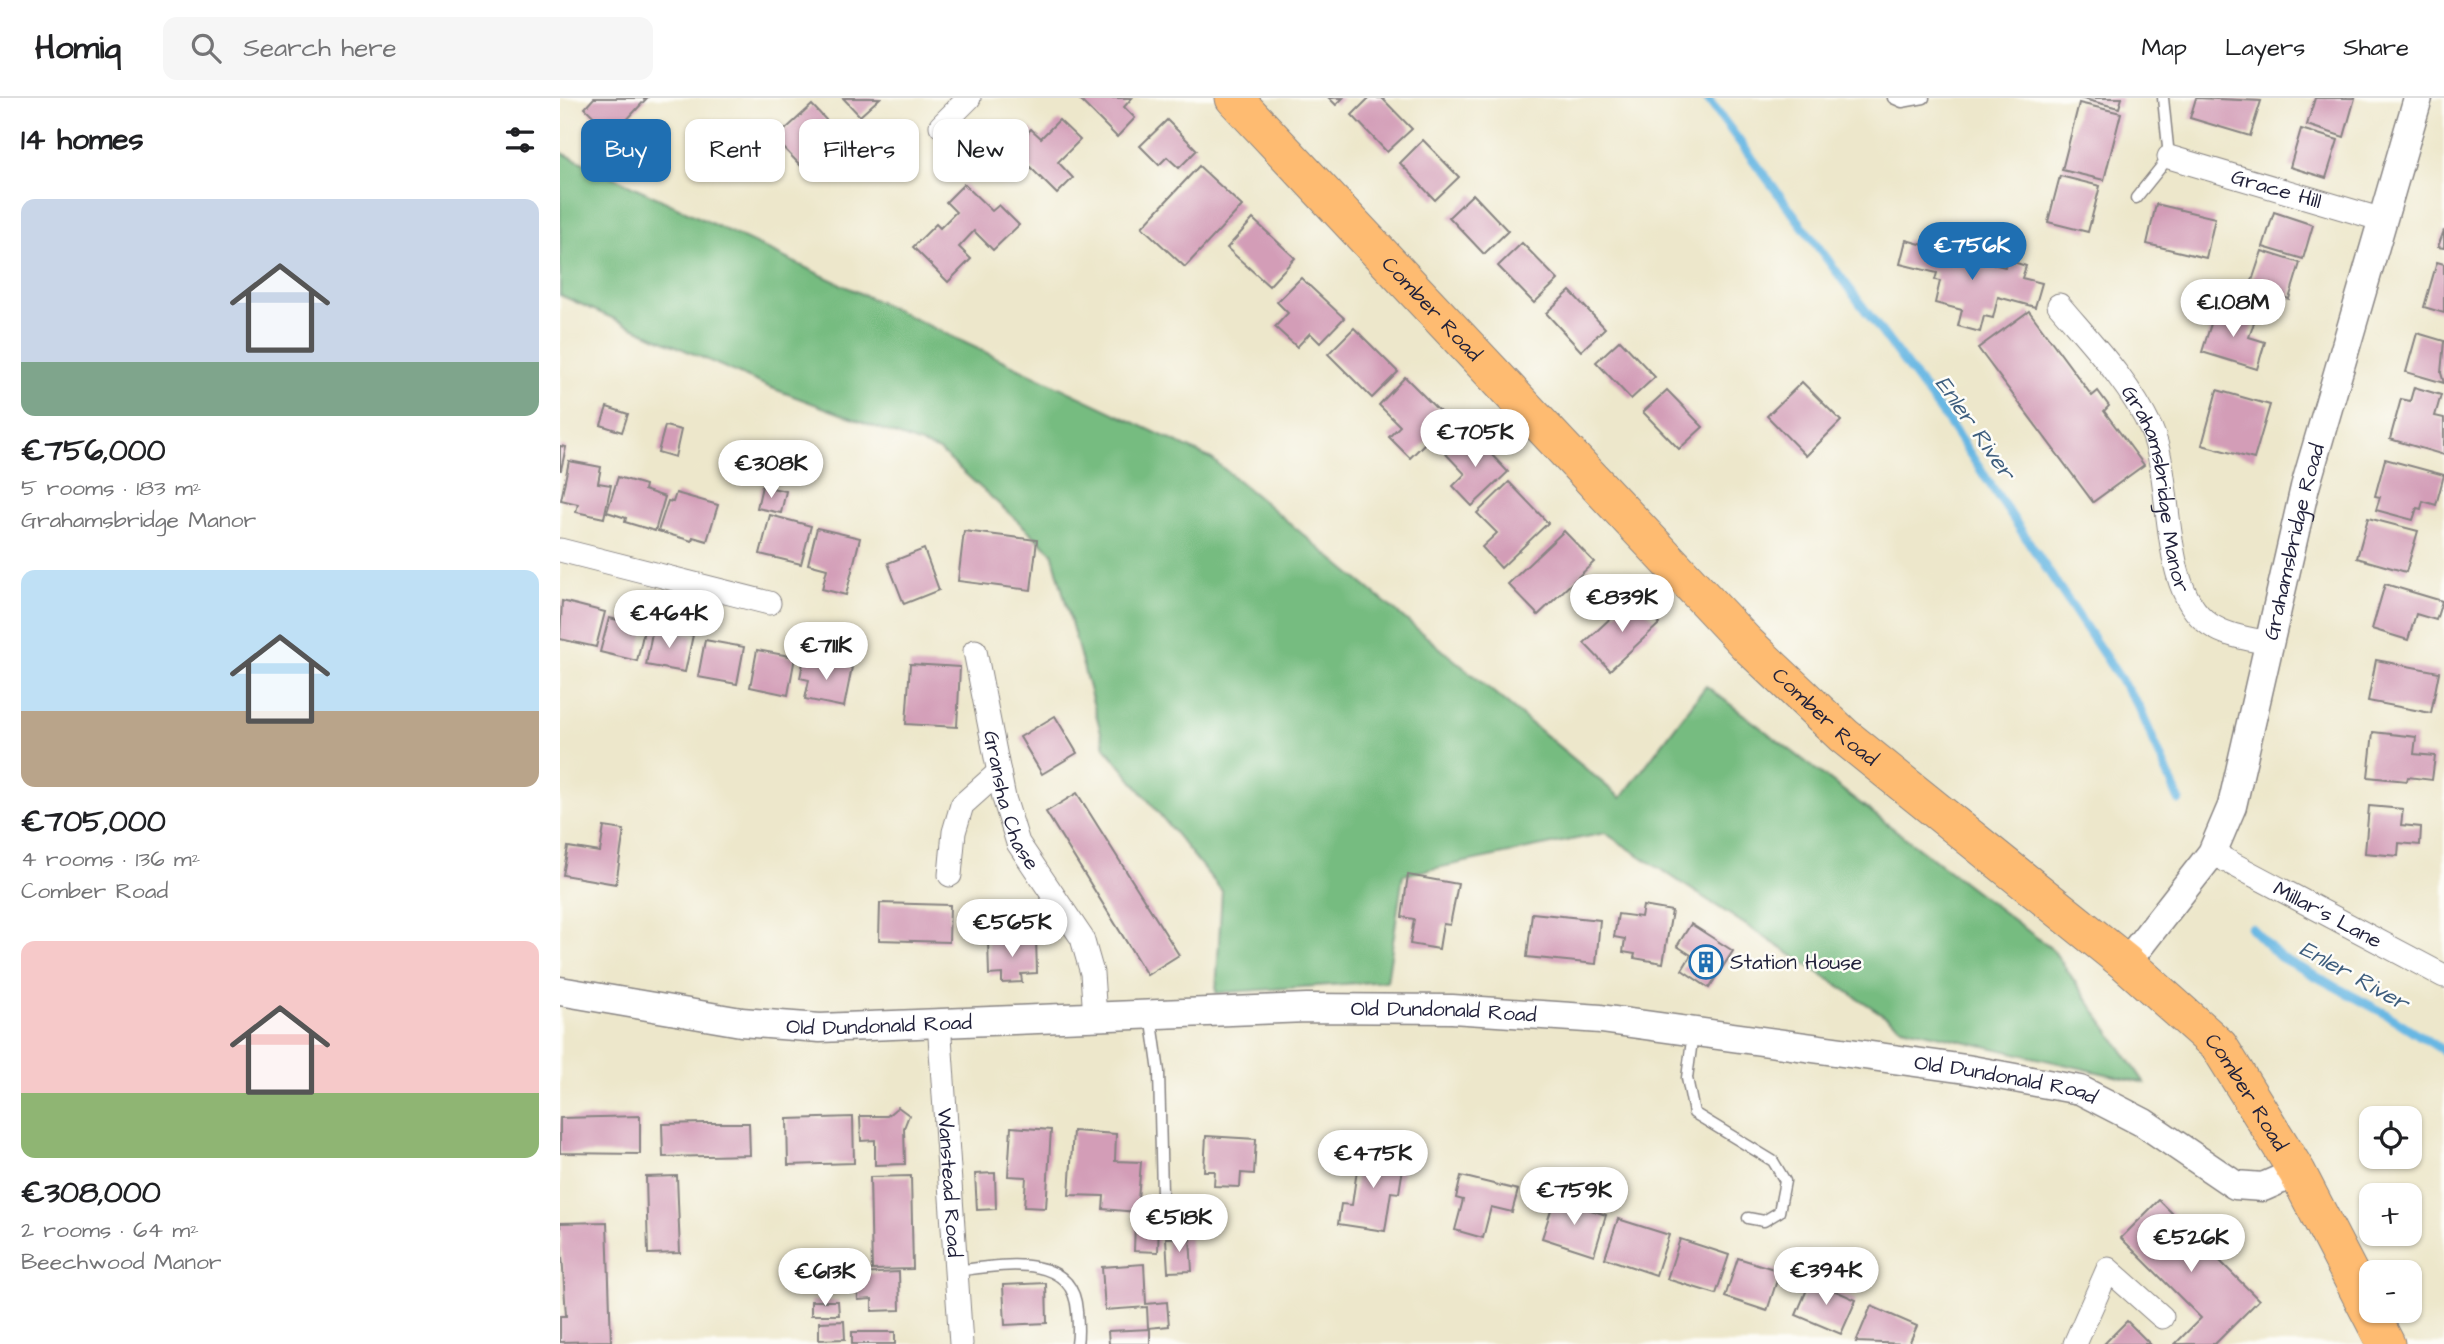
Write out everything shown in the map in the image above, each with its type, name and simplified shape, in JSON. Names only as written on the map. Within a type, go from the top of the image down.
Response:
[{"type":"highway","name":"Comber Road","points":[[1234,98],[1746,643],[1844,736],[2126,963],[2219,1046],[2297,1172],[2386,1344]]},
{"type":"street","points":[[949,119],[969,98]]},
{"type":"street","name":"Grahamsbridge Road","points":[[2126,963],[2212,853],[2232,806],[2318,440],[2418,98]]},
{"type":"street","name":"Grace Hill","points":[[2169,157],[2383,220]]},
{"type":"street","name":"Grahamsbridge Manor","points":[[2059,305],[2126,386],[2151,430],[2160,454],[2176,565],[2193,609],[2207,623],[2224,633],[2269,643]]},
{"type":"street","points":[[560,551],[769,604]]},
{"type":"street","name":"Gransha Chase","points":[[975,651],[999,772],[1018,842],[1082,938],[1092,973],[1095,1018]]},
{"type":"street","points":[[950,875],[954,832],[962,805],[999,772]]},
{"type":"street","name":"Millar's Lane","points":[[2212,853],[2444,976]]},
{"type":"street","name":"Old Dundonald Road","points":[[560,991],[741,1022],[820,1028],[1307,1008],[1452,1009],[1694,1030],[1966,1069],[2080,1090],[2144,1123],[2235,1185],[2263,1187],[2297,1172]]},
{"type":"street","name":"Wanstead Road","points":[[939,1022],[961,1344]]},
{"type":"street","points":[[2075,1344],[2108,1269],[2162,1317]]},
{"type":"lane","points":[[1894,98],[1902,102],[1924,98]]},
{"type":"lane","points":[[2136,198],[2169,157],[2163,98]]},
{"type":"lane","points":[[1151,1015],[1159,1072],[1162,1193],[1170,1218],[1180,1219]]},
{"type":"lane","points":[[1694,1030],[1688,1078],[1694,1114],[1773,1161],[1785,1181],[1779,1212],[1765,1221],[1748,1218]]},
{"type":"lane","points":[[956,1271],[1011,1265],[1048,1269],[1070,1283],[1077,1304],[1077,1344]]},
{"type":"green space","points":[[560,152],[581,162],[581,182],[624,182],[1212,459],[1621,798],[1706,686],[2053,950],[2145,1083],[1902,1027],[1605,833],[1403,875],[1387,981],[1216,993],[1222,891],[1105,747],[1052,552],[940,451],[769,387],[560,295]]},
{"type":"building","points":[[594,98],[647,98],[628,119],[596,119],[585,108]]},
{"type":"building","points":[[843,98],[880,98],[860,116]]},
{"type":"building","points":[[1078,98],[1132,98],[1124,107],[1135,118],[1117,137]]},
{"type":"building","points":[[1329,98],[1343,98],[1336,105]]},
{"type":"building","points":[[1369,98],[1382,98],[1412,129],[1387,152],[1352,115]]},
{"type":"building","points":[[2079,98],[2122,98],[2119,108]]},
{"type":"building","points":[[2196,98],[2261,101],[2250,136],[2190,118]]},
{"type":"building","points":[[2315,98],[2355,98],[2344,137],[2307,125]]},
{"type":"building","points":[[2079,103],[2121,113],[2104,180],[2062,170]]},
{"type":"building","points":[[812,105],[825,119],[799,119],[799,164],[785,149],[785,130]]},
{"type":"building","points":[[1059,120],[1080,140],[1058,162],[1073,178],[1057,194],[1029,166],[1029,131],[1031,129],[1041,138]]},
{"type":"building","points":[[1167,120],[1197,150],[1179,168],[1167,157],[1159,165],[1140,146]]},
{"type":"building","points":[[2301,129],[2338,140],[2326,178],[2290,167]]},
{"type":"building","points":[[1423,140],[1459,177],[1435,200],[1400,163]]},
{"type":"building","points":[[1199,166],[1242,206],[1185,267],[1142,227]]},
{"type":"building","points":[[2060,176],[2100,186],[2088,232],[2048,222]]},
{"type":"building","points":[[964,184],[992,211],[999,205],[1019,225],[993,250],[974,231],[959,247],[971,259],[948,282],[913,247],[936,224],[940,228],[956,212],[946,202]]},
{"type":"building","points":[[1473,194],[1508,231],[1484,254],[1449,217]]},
{"type":"building","points":[[2156,204],[2215,218],[2206,258],[2147,244]]},
{"type":"building","points":[[2274,212],[2313,225],[2303,259],[2263,247]]},
{"type":"building","points":[[1253,219],[1295,258],[1269,286],[1227,248]]},
{"type":"building","points":[[2444,230],[2444,248],[2438,247]]},
{"type":"building","points":[[1906,240],[1963,256],[1964,250],[1995,259],[1993,264],[2005,267],[2007,260],[2026,266],[2022,278],[2042,283],[2035,307],[1998,297],[1993,318],[1984,316],[1980,332],[1958,326],[1962,310],[1935,303],[1940,281],[1935,280],[1937,273],[1900,264]]},
{"type":"building","points":[[1522,243],[1558,280],[1534,303],[1498,266]]},
{"type":"building","points":[[2262,251],[2300,263],[2289,299],[2250,287]]},
{"type":"building","points":[[2437,262],[2444,264],[2444,313],[2424,307]]},
{"type":"building","points":[[1301,278],[1344,318],[1320,343],[1310,333],[1297,347],[1275,327],[1288,313],[1277,302]]},
{"type":"building","points":[[1570,291],[1605,328],[1581,351],[1546,313]]},
{"type":"building","points":[[2216,308],[2255,320],[2249,337],[2265,342],[2257,369],[2202,352]]},
{"type":"building","points":[[2029,311],[2092,396],[2098,391],[2109,406],[2104,411],[2144,465],[2093,502],[1978,348]]},
{"type":"building","points":[[1354,328],[1398,372],[1372,398],[1328,354]]},
{"type":"building","points":[[2417,333],[2444,341],[2441,373],[2444,383],[2406,372]]},
{"type":"building","points":[[1620,340],[1655,377],[1631,399],[1596,362]]},
{"type":"building","points":[[1405,377],[1448,420],[1410,458],[1389,437],[1400,426],[1379,405]]},
{"type":"building","points":[[1802,382],[1841,421],[1806,456],[1767,416]]},
{"type":"building","points":[[2414,387],[2441,395],[2435,416],[2444,418],[2444,455],[2390,439],[2401,399],[2410,401]]},
{"type":"building","points":[[1667,390],[1703,427],[1679,449],[1643,412]]},
{"type":"building","points":[[2217,390],[2270,405],[2254,459],[2202,445]]},
{"type":"building","points":[[607,407],[628,414],[622,432],[601,425]]},
{"type":"building","points":[[665,426],[681,430],[675,457],[658,452]]},
{"type":"building","points":[[1470,432],[1508,472],[1472,506],[1453,486],[1465,474],[1446,454]]},
{"type":"building","points":[[560,446],[566,447],[561,470],[560,470]]},
{"type":"building","points":[[2385,459],[2444,475],[2436,505],[2423,501],[2413,520],[2376,510],[2380,497],[2375,496]]},
{"type":"building","points":[[569,461],[601,467],[598,483],[611,485],[604,518],[576,512],[578,504],[561,500]]},
{"type":"building","points":[[618,477],[645,485],[644,490],[665,497],[655,531],[625,522],[626,518],[607,512]]},
{"type":"building","points":[[1509,482],[1548,523],[1501,568],[1482,547],[1497,533],[1477,513]]},
{"type":"building","points":[[762,486],[786,491],[781,513],[757,508]]},
{"type":"building","points":[[676,493],[718,505],[707,541],[693,537],[692,541],[658,531],[668,501],[673,502]]},
{"type":"building","points":[[770,515],[811,526],[801,564],[760,554]]},
{"type":"building","points":[[2368,518],[2418,531],[2406,572],[2357,558]]},
{"type":"building","points":[[817,528],[860,538],[846,595],[822,589],[827,569],[808,564]]},
{"type":"building","points":[[964,531],[1037,540],[1031,590],[958,581]]},
{"type":"building","points":[[1564,531],[1594,562],[1538,615],[1508,584]]},
{"type":"building","points":[[924,549],[939,590],[904,604],[888,563]]},
{"type":"building","points":[[2385,584],[2442,601],[2436,620],[2416,614],[2408,640],[2372,629]]},
{"type":"building","points":[[1633,597],[1659,624],[1610,670],[1584,643]]},
{"type":"building","points":[[562,601],[605,612],[596,647],[560,639]]},
{"type":"building","points":[[609,618],[645,626],[637,661],[600,652]]},
{"type":"building","points":[[653,627],[693,635],[685,672],[646,665]]},
{"type":"building","points":[[705,640],[744,647],[737,684],[698,677]]},
{"type":"building","points":[[757,650],[795,657],[788,695],[750,687]]},
{"type":"building","points":[[804,658],[852,667],[844,707],[805,699],[809,680],[800,678]]},
{"type":"building","points":[[2376,660],[2439,672],[2431,713],[2368,701]]},
{"type":"building","points":[[910,664],[960,667],[957,727],[906,724]]},
{"type":"building","points":[[1055,716],[1077,753],[1042,774],[1020,737]]},
{"type":"building","points":[[2373,732],[2416,737],[2414,754],[2435,756],[2432,780],[2408,777],[2407,781],[2368,777]]},
{"type":"building","points":[[1077,793],[1179,955],[1147,975],[1046,812]]},
{"type":"building","points":[[2369,806],[2403,809],[2401,825],[2421,827],[2420,845],[2399,843],[2398,856],[2365,853]]},
{"type":"building","points":[[604,827],[624,830],[616,884],[563,875],[568,847],[600,852]]},
{"type":"building","points":[[1408,875],[1458,884],[1450,925],[1443,924],[1439,949],[1410,944],[1414,919],[1402,917]]},
{"type":"building","points":[[880,903],[950,905],[949,942],[879,940]]},
{"type":"building","points":[[1643,906],[1672,911],[1663,963],[1634,958],[1635,954],[1623,952],[1625,939],[1614,937],[1618,914],[1641,917]]},
{"type":"building","points":[[1532,913],[1600,920],[1596,964],[1527,957]]},
{"type":"building","name":"Station House","points":[[1691,924],[1733,951],[1709,988],[1682,970],[1691,955],[1677,946]]},
{"type":"building","points":[[1036,939],[1037,973],[1021,974],[1022,982],[1002,983],[1002,974],[989,975],[988,940]]},
{"type":"building","points":[[898,1107],[909,1115],[904,1128],[905,1164],[875,1165],[875,1140],[861,1141],[860,1116],[887,1116]]},
{"type":"building","points":[[640,1116],[640,1154],[560,1153],[560,1118]]},
{"type":"building","points":[[853,1117],[854,1163],[788,1165],[787,1119]]},
{"type":"building","points":[[749,1123],[750,1155],[663,1157],[662,1124]]},
{"type":"building","points":[[1011,1127],[1051,1130],[1046,1208],[1024,1207],[1026,1177],[1008,1176]]},
{"type":"building","points":[[1073,1131],[1116,1134],[1115,1161],[1141,1162],[1137,1212],[1103,1209],[1104,1196],[1069,1195]]},
{"type":"building","points":[[1206,1136],[1256,1139],[1254,1174],[1241,1173],[1240,1187],[1214,1186],[1215,1171],[1204,1171]]},
{"type":"building","points":[[1360,1149],[1405,1155],[1399,1193],[1391,1192],[1385,1231],[1338,1224],[1341,1204],[1352,1205]]},
{"type":"building","points":[[995,1173],[996,1209],[977,1210],[975,1174]]},
{"type":"building","points":[[677,1176],[680,1253],[648,1254],[646,1177]]},
{"type":"building","points":[[911,1176],[913,1269],[872,1270],[870,1177]]},
{"type":"building","points":[[1461,1176],[1518,1190],[1512,1212],[1491,1207],[1483,1238],[1455,1230],[1463,1200],[1456,1198]]},
{"type":"building","points":[[1555,1198],[1606,1215],[1594,1255],[1542,1238]]},
{"type":"building","points":[[2159,1200],[2259,1300],[2215,1344],[2175,1344],[2201,1318],[2121,1238]]},
{"type":"building","points":[[1618,1219],[1669,1235],[1656,1275],[1605,1258]]},
{"type":"building","points":[[607,1222],[611,1341],[560,1342],[560,1316],[566,1316],[560,1223]]},
{"type":"building","points":[[1135,1222],[1159,1223],[1158,1252],[1134,1251]]},
{"type":"building","points":[[1190,1237],[1192,1271],[1168,1272],[1166,1238]]},
{"type":"building","points":[[1680,1239],[1729,1255],[1716,1294],[1667,1279]]},
{"type":"building","points":[[1738,1258],[1780,1271],[1767,1311],[1725,1297]]},
{"type":"building","points":[[1144,1264],[1146,1304],[1167,1302],[1169,1326],[1148,1328],[1147,1307],[1105,1310],[1102,1267]]},
{"type":"building","points":[[899,1272],[900,1310],[872,1311],[872,1299],[858,1300],[857,1274]]},
{"type":"building","points":[[1811,1280],[1856,1300],[1841,1334],[1796,1315]]},
{"type":"building","points":[[1046,1283],[1047,1323],[1005,1325],[1003,1285]]},
{"type":"building","points":[[811,1301],[838,1301],[839,1315],[811,1315]]},
{"type":"building","points":[[1871,1306],[1917,1326],[1909,1344],[1856,1342]]},
{"type":"building","points":[[844,1321],[845,1339],[819,1340],[819,1322]]},
{"type":"building","points":[[2127,1321],[2150,1344],[2104,1344]]},
{"type":"building","points":[[1150,1329],[1150,1344],[1109,1344],[1108,1331]]},
{"type":"building","points":[[852,1332],[895,1332],[895,1344],[852,1344]]},
{"type":"waterway","name":"Enler River","points":[[1707,98],[1948,421],[2139,707],[2179,800]]},
{"type":"waterway","name":"Enler River","points":[[2251,928],[2280,957],[2386,1014],[2444,1051]]},
{"type":"place","name":"Station House","points":[[1706,962]]}]
